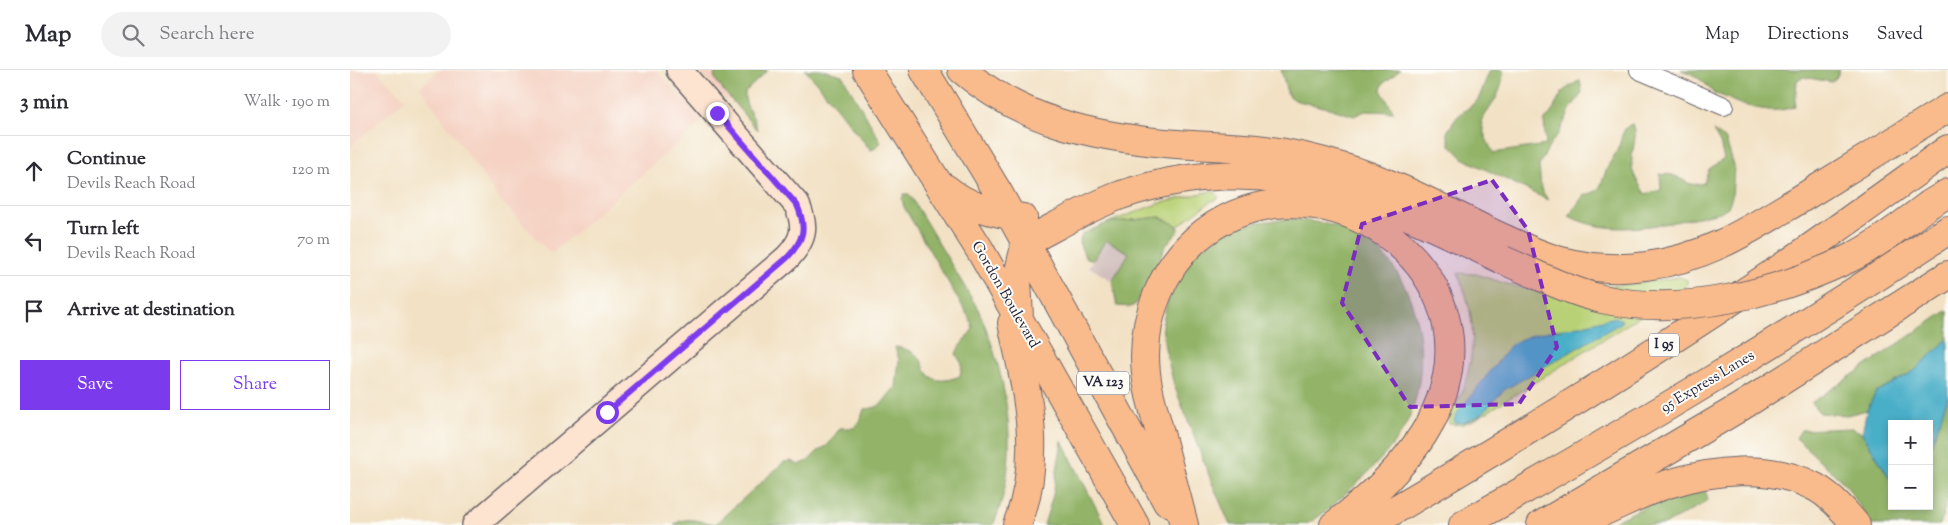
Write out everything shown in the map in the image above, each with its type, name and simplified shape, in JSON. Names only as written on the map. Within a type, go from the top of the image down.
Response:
[{"type":"highway","name":"Gordon Boulevard","points":[[867,70],[1013,308],[1135,525]]},
{"type":"highway","points":[[903,70],[976,176],[998,192]]},
{"type":"highway","name":"VA 123","points":[[924,70],[998,192],[1180,525]]},
{"type":"highway","points":[[962,70],[1014,106],[1042,119],[1071,128],[1109,136],[1166,144],[1257,149],[1298,155],[1346,168],[1384,182],[1530,251],[1562,262],[1613,268],[1649,266],[1690,257],[1732,240],[1948,108]]},
{"type":"highway","name":"I 95","points":[[1369,525],[1679,336],[1816,244],[1948,149]]},
{"type":"highway","points":[[1017,525],[1029,487],[1032,459],[1032,431],[1013,308],[1026,242],[1111,199],[1154,186],[1189,179],[1226,176],[1263,176],[1317,184],[1372,201],[1419,219],[1570,290],[1603,299],[1646,305],[1699,303],[1741,297],[1783,285],[1850,258],[1939,199]]},
{"type":"highway","points":[[938,183],[965,203],[974,207],[1058,225]]},
{"type":"highway","points":[[1184,525],[1146,381],[1145,354],[1154,302],[1173,265],[1187,247],[1216,224],[1243,212],[1271,205],[1300,203],[1324,205],[1370,223],[1391,237],[1410,254],[1430,282],[1442,307],[1450,349],[1447,377],[1441,400],[1432,422],[1419,442],[1375,491],[1334,525]]},
{"type":"highway","name":"95 Express Lanes","points":[[1463,525],[1693,392],[1948,230]]},
{"type":"highway","points":[[1541,525],[1750,401],[1948,275]]},
{"type":"highway","points":[[1569,525],[1599,515],[1668,484],[1700,476],[1729,472],[1758,472],[1787,476],[1811,485],[1830,498],[1856,525]]},
{"type":"street","points":[[475,525],[787,258],[796,249],[801,240],[804,228],[803,217],[797,205],[679,70]]},
{"type":"street","points":[[1639,70],[1724,106]]},
{"type":"highlighted area","points":[[1492,180],[1528,230],[1557,347],[1519,404],[1410,407],[1342,303],[1362,224]]},
{"type":"shaded area","points":[[350,70],[376,70],[405,99],[350,147]]},
{"type":"shaded area","points":[[439,70],[657,70],[703,121],[551,254],[500,200],[420,87]]},
{"type":"shaded area","points":[[698,70],[761,70],[725,101]]},
{"type":"shaded area","points":[[1106,239],[1129,253],[1112,281],[1089,267]]},
{"type":"green space","points":[[716,70],[768,70],[745,92],[746,103],[757,130],[718,84],[714,76]]},
{"type":"green space","points":[[805,70],[823,70],[842,75],[881,142],[876,148],[871,150]]},
{"type":"green space","points":[[1281,70],[1400,70],[1383,84],[1381,90],[1394,112],[1365,111],[1354,116],[1297,101],[1288,96]]},
{"type":"green space","points":[[1490,70],[1503,70],[1502,84],[1499,91],[1481,121],[1485,136],[1493,153],[1546,145],[1544,121],[1551,113],[1563,91],[1580,80],[1582,93],[1571,108],[1559,133],[1539,165],[1541,189],[1548,200],[1464,159],[1450,145],[1447,132],[1457,117],[1478,100]]},
{"type":"green space","points":[[1681,70],[1840,70],[1836,78],[1831,82],[1803,77],[1797,80],[1795,106],[1775,110],[1747,106],[1714,94],[1699,79]]},
{"type":"green space","points":[[1633,124],[1635,134],[1632,169],[1645,194],[1661,190],[1660,174],[1672,175],[1690,184],[1704,183],[1709,169],[1724,159],[1720,143],[1713,131],[1726,140],[1734,166],[1732,197],[1728,207],[1720,212],[1644,227],[1605,227],[1586,223],[1569,216],[1584,195],[1594,192],[1600,187],[1607,168],[1618,149],[1624,131],[1627,126]]},
{"type":"green space","points":[[1211,191],[1215,192],[1218,199],[1210,202],[1178,226],[1160,217],[1107,223],[1157,204]]},
{"type":"green space","points":[[904,194],[909,194],[978,309],[997,361],[1008,416],[1009,444],[1007,472],[1002,499],[993,525],[674,525],[683,520],[715,524],[784,462],[791,461],[799,465],[808,461],[818,451],[828,445],[840,428],[854,428],[860,421],[864,409],[880,405],[896,387],[899,360],[895,347],[914,353],[922,362],[926,372],[934,379],[947,380],[960,376],[962,364],[956,354],[973,329],[971,321],[904,207],[902,199]]},
{"type":"green space","points":[[1160,217],[1178,226],[1179,230],[1166,245],[1136,304],[1131,307],[1117,306],[1112,281],[1129,253],[1106,240],[1093,260],[1085,257],[1079,242],[1082,234],[1107,223]]},
{"type":"green space","points":[[1291,219],[1327,224],[1360,236],[1381,253],[1398,274],[1410,299],[1418,326],[1421,354],[1419,382],[1412,409],[1396,440],[1364,477],[1324,513],[1306,524],[1230,525],[1174,385],[1162,326],[1167,303],[1193,254],[1230,229],[1257,222]]},
{"type":"green space","points":[[1458,273],[1476,274],[1513,286],[1530,289],[1613,286],[1680,277],[1687,280],[1687,284],[1684,289],[1480,417],[1470,422],[1455,425],[1449,424],[1449,420],[1466,381],[1473,339],[1468,301]]},
{"type":"green space","points":[[1948,310],[1948,339],[1913,372],[1876,392],[1867,410],[1847,415],[1820,413],[1811,403]]},
{"type":"green space","points":[[1948,396],[1948,497],[1940,525],[1872,525],[1846,485],[1796,438],[1801,430],[1852,428],[1862,433],[1888,475],[1888,510],[1933,510],[1933,439]]},
{"type":"green space","points":[[1062,441],[1105,525],[1044,525],[1053,495]]},
{"type":"green space","points":[[1702,490],[1706,493],[1708,499],[1703,504],[1664,525],[1609,525],[1631,513],[1654,504]]},
{"type":"water","points":[[1615,317],[1622,320],[1621,323],[1504,390],[1481,415],[1465,422],[1455,423],[1454,419],[1458,412],[1511,345],[1534,335]]},
{"type":"water","points":[[1948,339],[1948,396],[1933,439],[1933,420],[1888,420],[1888,475],[1862,433],[1867,410],[1876,392],[1913,372]]},
{"type":"route","points":[[607,412],[787,258],[796,249],[801,240],[804,228],[803,217],[797,205],[788,192],[717,113]]}]
